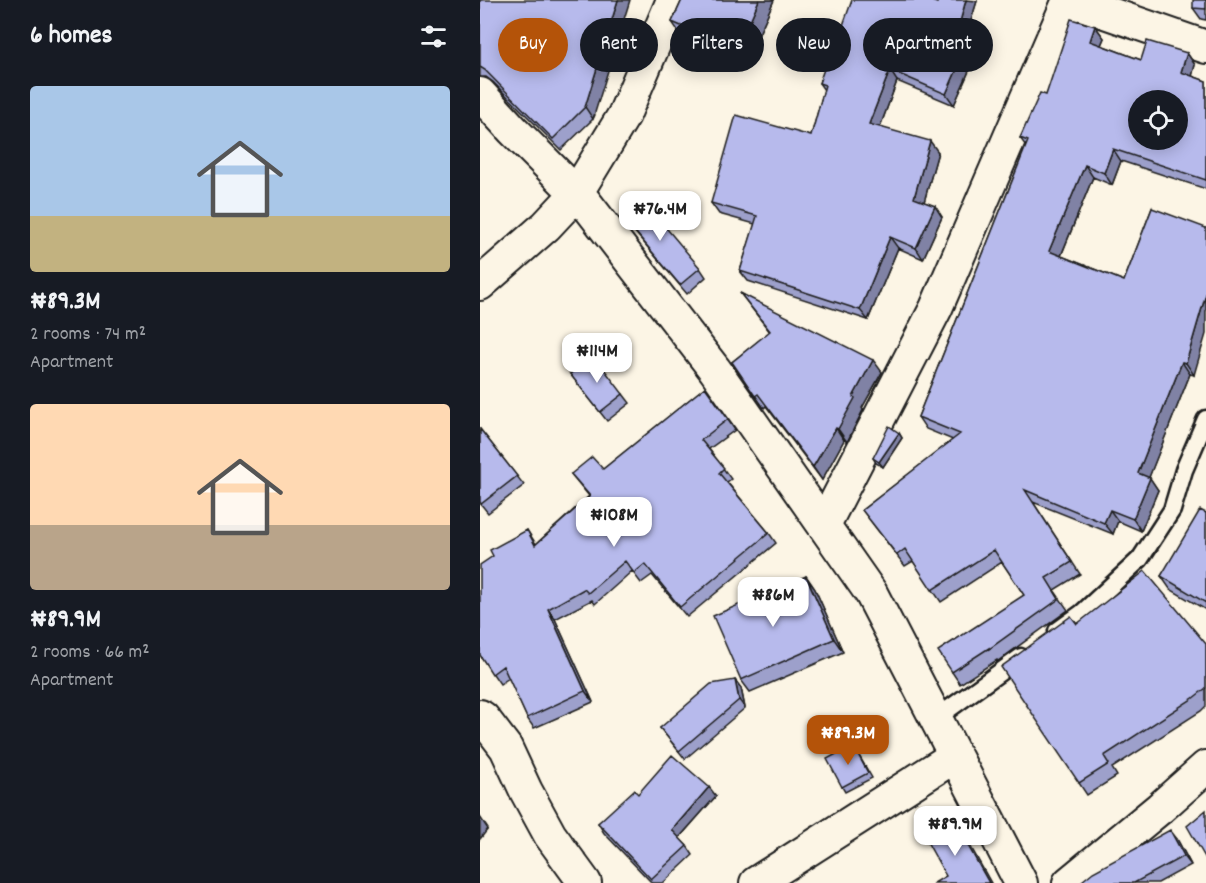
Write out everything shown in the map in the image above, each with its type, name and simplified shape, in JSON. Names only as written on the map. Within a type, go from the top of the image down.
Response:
[{"type":"street","points":[[480,284],[546,226],[576,194],[624,115],[673,0]]},
{"type":"street","points":[[824,525],[936,308],[1069,0],[1206,48]]},
{"type":"street","points":[[480,94],[585,202],[715,370],[871,593],[1021,883]]},
{"type":"street","points":[[480,716],[506,748],[550,835],[585,883]]},
{"type":"street","points":[[756,883],[955,756]]},
{"type":"street","points":[[1069,883],[1206,767]]},
{"type":"lane","points":[[935,719],[1082,613],[1140,559],[1172,510],[1184,470],[1206,419]]},
{"type":"building","points":[[480,0],[618,0],[612,18],[580,18],[580,72],[596,72],[585,107],[553,139],[480,67]]},
{"type":"building","points":[[682,0],[759,0],[751,18],[674,18]]},
{"type":"building","points":[[852,0],[929,0],[937,3],[938,0],[966,0],[961,18],[863,18],[863,72],[889,72],[869,124],[930,141],[914,198],[935,206],[916,248],[890,237],[860,310],[740,271],[757,216],[711,203],[736,115],[811,136],[825,85],[819,83],[823,72],[851,72],[851,18],[846,18]]},
{"type":"building","points":[[1193,0],[1206,0],[1206,9],[1193,8]]},
{"type":"building","points":[[1071,19],[1095,26],[1090,41],[1141,60],[1147,41],[1187,53],[1181,72],[1206,81],[1206,180],[1113,149],[1104,173],[1085,165],[1049,251],[1124,281],[1152,208],[1206,228],[1206,294],[1186,363],[1182,362],[1138,473],[1150,478],[1133,519],[1110,510],[1104,523],[1025,490],[1072,562],[1046,578],[1059,599],[989,649],[952,672],[938,651],[1024,595],[994,550],[932,590],[905,549],[897,555],[862,510],[960,434],[918,417],[1028,141],[1020,138],[1040,93],[1046,95]]},
{"type":"building","points":[[895,72],[956,72],[946,94]]},
{"type":"building","points":[[641,198],[700,268],[680,285],[621,215]]},
{"type":"building","points":[[740,293],[873,360],[838,429],[836,428],[813,467],[758,394],[755,396],[732,362],[770,331]]},
{"type":"building","points":[[594,356],[623,394],[600,412],[570,374]]},
{"type":"building","points":[[705,387],[728,419],[701,440],[724,468],[719,473],[769,533],[680,607],[645,564],[634,573],[625,561],[588,593],[584,589],[548,609],[585,691],[527,718],[503,666],[492,674],[480,655],[480,565],[493,556],[490,550],[527,530],[535,545],[590,496],[571,474],[592,457],[603,469]]},
{"type":"building","points":[[889,426],[899,433],[879,462],[873,458]]},
{"type":"building","points":[[480,429],[517,476],[481,504],[480,502]]},
{"type":"building","points":[[1200,510],[1206,513],[1206,603],[1161,576]]},
{"type":"building","points":[[1145,571],[1206,644],[1206,688],[1104,756],[1109,764],[1079,783],[1001,667],[1071,616],[1077,624]]},
{"type":"building","points":[[806,576],[834,639],[741,680],[713,616]]},
{"type":"building","points":[[735,680],[739,700],[679,751],[660,728],[711,684]]},
{"type":"building","points":[[853,745],[868,773],[842,787],[827,759]]},
{"type":"building","points":[[672,755],[709,787],[672,830],[687,846],[651,879],[598,823],[634,790],[638,794]]},
{"type":"building","points":[[1206,810],[1206,859],[1187,826]]},
{"type":"building","points":[[954,821],[989,883],[934,883],[946,876],[925,838]]},
{"type":"building","points":[[1170,830],[1184,856],[1134,883],[1084,883],[1082,881],[1093,872]]}]
